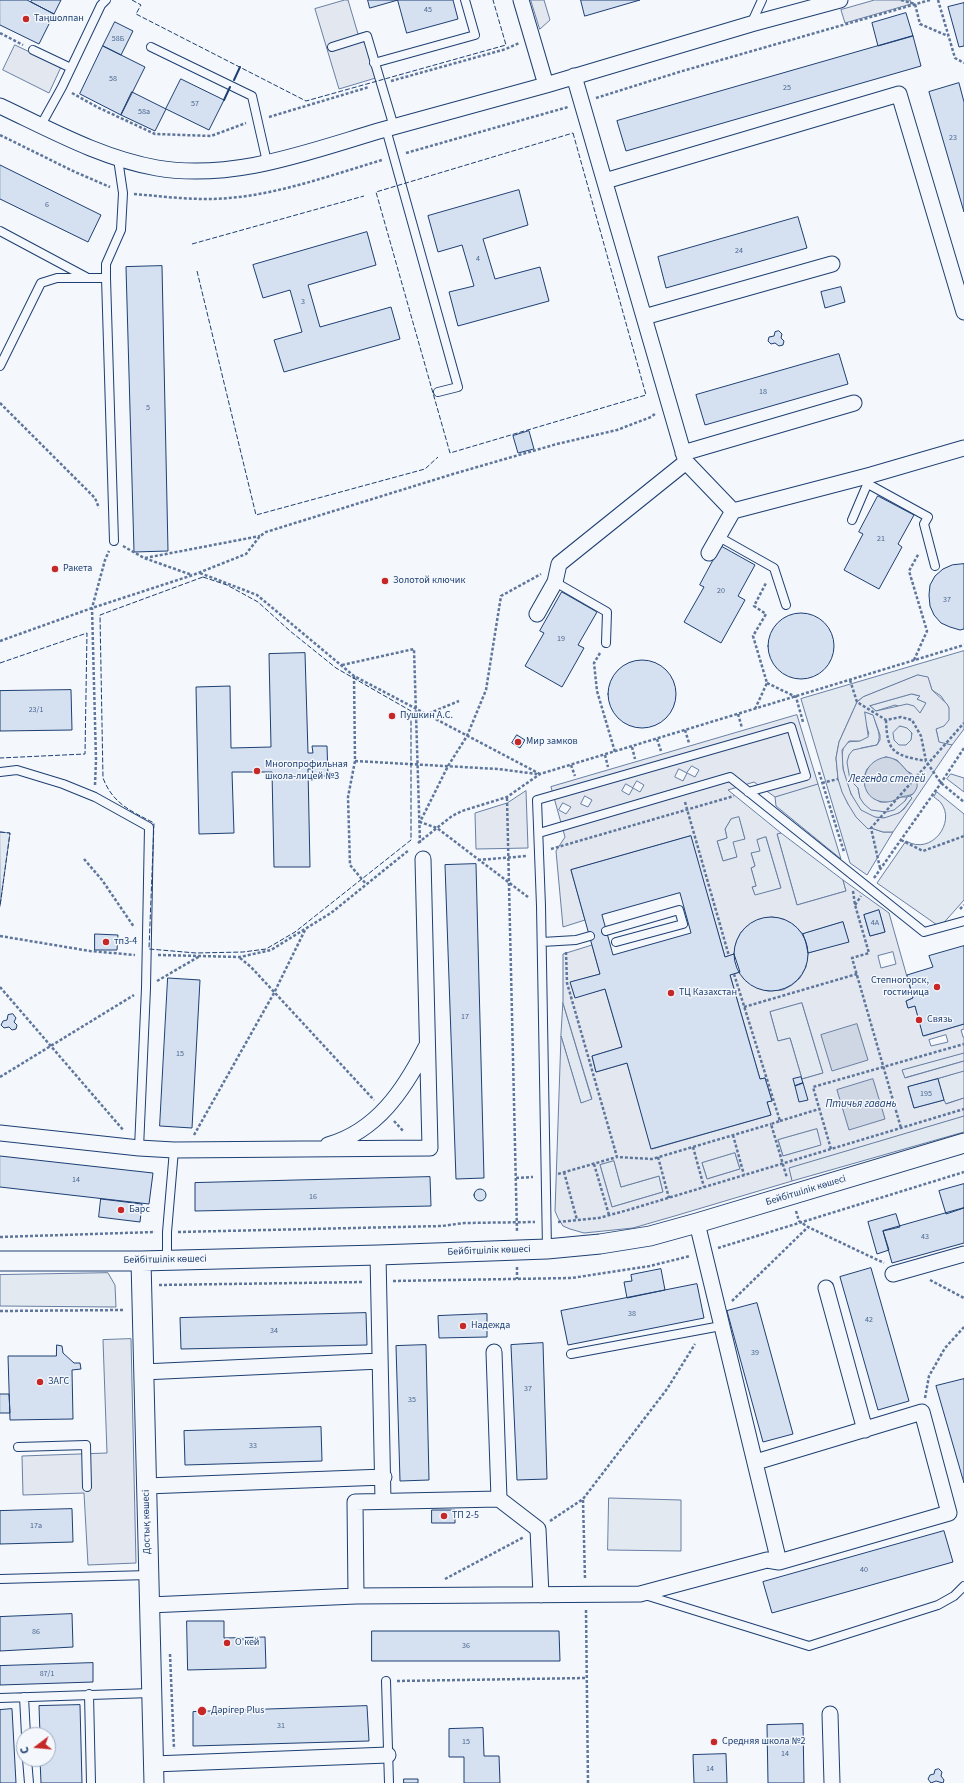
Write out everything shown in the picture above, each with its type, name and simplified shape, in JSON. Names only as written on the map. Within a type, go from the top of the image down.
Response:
[{"type":"street","points":[[521,0],[546,85]]},
{"type":"street","points":[[0,106],[86,147],[118,159],[158,168],[201,171],[238,169],[546,85],[751,24],[840,0]]},
{"type":"street","points":[[574,76],[685,458],[733,511]]},
{"type":"street","points":[[605,181],[899,94],[964,312]]},
{"type":"street","points":[[644,317],[832,264]]},
{"type":"street","points":[[536,614],[555,582],[559,564],[685,458],[854,403]]},
{"type":"street","points":[[709,553],[733,511],[869,480],[964,448]]},
{"type":"street","points":[[0,1133],[139,1148],[430,1148],[423,859]]},
{"type":"street","points":[[313,1149],[353,1136],[371,1124],[385,1111],[398,1095],[414,1070],[427,1045]]},
{"type":"street","name":"Бейбітшілік көшесі","points":[[0,1261],[141,1261],[378,1255],[547,1249],[624,1240],[650,1236],[697,1223],[964,1143]]},
{"type":"street","points":[[697,1223],[705,1252],[719,1320],[756,1462],[779,1562]]},
{"type":"street","points":[[898,1273],[964,1254]]},
{"type":"street","points":[[378,1255],[384,1477],[383,1501]]},
{"type":"street","name":"Достық көшесі","points":[[141,1261],[154,1783]]},
{"type":"street","points":[[826,1288],[865,1430]]},
{"type":"street","points":[[494,1352],[499,1499]]},
{"type":"street","points":[[143,1372],[380,1361]]},
{"type":"street","points":[[149,1605],[356,1596],[640,1594],[767,1560],[779,1562],[949,1513],[922,1412],[756,1462]]},
{"type":"street","points":[[146,1486],[384,1477]]},
{"type":"street","points":[[356,1596],[355,1502],[499,1499],[538,1529],[541,1595]]},
{"type":"street","points":[[830,1714],[832,1783]]},
{"type":"street","points":[[153,1764],[388,1754]]},
{"type":"lane","points":[[41,125],[62,87],[101,5],[106,0]]},
{"type":"lane","points":[[374,63],[475,35],[465,0]]},
{"type":"lane","points":[[751,24],[762,0]]},
{"type":"lane","points":[[332,46],[366,36],[380,84],[390,128],[458,386],[438,392]]},
{"type":"lane","points":[[151,46],[252,96],[267,162]]},
{"type":"lane","points":[[33,50],[71,68]]},
{"type":"lane","points":[[114,541],[106,264],[121,230],[123,193],[118,159]]},
{"type":"lane","points":[[0,231],[88,278]]},
{"type":"lane","points":[[0,366],[41,283],[57,278],[106,278]]},
{"type":"lane","points":[[852,520],[869,480],[928,517],[924,524],[935,566]]},
{"type":"lane","points":[[719,537],[774,568],[786,604]]},
{"type":"lane","points":[[555,582],[607,612],[606,643]]},
{"type":"lane","points":[[547,1249],[542,942],[537,800],[791,727],[806,776],[748,792]]},
{"type":"lane","points":[[0,772],[17,770],[63,784],[95,797],[149,828],[146,988],[139,1148]]},
{"type":"lane","points":[[539,834],[730,777],[851,876],[924,932],[964,922]]},
{"type":"lane","points":[[606,931],[678,910],[683,924],[616,942]]},
{"type":"lane","points":[[542,942],[576,940],[590,936]]},
{"type":"lane","points":[[167,1260],[166,1232],[180,1149]]},
{"type":"lane","points":[[571,1354],[706,1328],[719,1320]]},
{"type":"lane","points":[[18,1447],[86,1445],[87,1487]]},
{"type":"lane","points":[[0,1579],[149,1574]]},
{"type":"lane","points":[[640,1594],[810,1646],[938,1605],[954,1596],[964,1586]]},
{"type":"lane","points":[[386,1681],[389,1783]]},
{"type":"lane","points":[[0,1698],[151,1693]]},
{"type":"lane","points":[[89,1694],[91,1783]]},
{"type":"lane","points":[[24,1697],[26,1727]]},
{"type":"lane","points":[[28,1767],[29,1783]]},
{"type":"path","points":[[901,0],[915,4],[920,24],[949,36]]},
{"type":"path","points":[[938,0],[955,58],[964,63]]},
{"type":"path","points":[[0,33],[33,50]]},
{"type":"path","points":[[62,87],[97,107],[155,134],[211,136],[258,120],[380,84],[506,49],[532,38]]},
{"type":"path","points":[[0,641],[92,608],[193,576],[246,554],[260,536],[266,532],[453,474],[557,444],[617,430],[651,417],[668,401]]},
{"type":"path","points":[[0,403],[95,498],[101,512]]},
{"type":"path","points":[[144,558],[260,536]]},
{"type":"path","points":[[914,661],[927,631],[909,571],[928,539]]},
{"type":"path","points":[[95,797],[96,760],[92,608],[105,560],[114,541],[144,558],[193,576]]},
{"type":"path","points":[[420,822],[448,766],[467,736],[486,690],[501,596],[559,564]]},
{"type":"path","points":[[755,709],[767,683],[753,636],[766,614],[754,606],[774,568]]},
{"type":"path","points":[[200,572],[257,595],[354,676],[540,774]]},
{"type":"path","points":[[606,643],[594,663],[597,691],[615,752]]},
{"type":"path","points":[[0,936],[90,951],[131,956],[240,957],[271,950],[331,913],[452,816],[462,811],[507,797],[540,774],[964,645]]},
{"type":"path","points":[[342,665],[414,649],[416,764],[420,842],[423,859]]},
{"type":"path","points":[[354,676],[355,761],[348,797],[350,865],[366,884]]},
{"type":"path","points":[[850,680],[857,702],[886,720],[901,717],[912,720],[921,736],[926,761],[942,783],[964,802]]},
{"type":"path","points":[[767,683],[796,697],[804,725]]},
{"type":"path","points":[[415,719],[459,701]]},
{"type":"path","points":[[886,720],[887,738],[890,747],[899,754],[926,761]]},
{"type":"path","points":[[880,869],[871,828],[964,723]]},
{"type":"path","points":[[855,905],[942,783],[964,748]]},
{"type":"path","points":[[355,761],[498,769],[540,774]]},
{"type":"path","points":[[818,769],[851,876],[855,905],[868,953],[852,958],[901,1128]]},
{"type":"path","points":[[822,783],[838,778]]},
{"type":"path","points":[[682,791],[729,956]]},
{"type":"path","points":[[478,860],[526,856],[539,853],[748,792]]},
{"type":"path","points":[[507,797],[517,1279]]},
{"type":"path","points":[[420,822],[437,828],[509,882]]},
{"type":"path","points":[[901,840],[923,851],[964,836]]},
{"type":"path","points":[[84,859],[125,912],[138,933],[146,955]]},
{"type":"path","points":[[180,1149],[274,993],[306,928]]},
{"type":"path","points":[[566,953],[567,983],[617,1157]]},
{"type":"path","points":[[0,1077],[200,956]]},
{"type":"path","points":[[240,957],[419,1148]]},
{"type":"path","points":[[734,974],[780,1121]]},
{"type":"path","points":[[744,1007],[857,974]]},
{"type":"path","points":[[0,987],[139,1148]]},
{"type":"path","points":[[831,1149],[813,1087],[964,1044]]},
{"type":"path","points":[[558,1174],[617,1157],[652,1159],[819,1109]]},
{"type":"path","points":[[0,1237],[442,1226],[464,1223],[547,1222],[599,1218],[964,1109]]},
{"type":"path","points":[[771,1124],[799,1221],[808,1228],[898,1273],[926,1278],[964,1298]]},
{"type":"path","points":[[733,1135],[744,1175]]},
{"type":"path","points":[[693,1147],[704,1187]]},
{"type":"path","points":[[658,1157],[669,1198]]},
{"type":"path","points":[[594,1164],[609,1215]]},
{"type":"path","points":[[564,1172],[577,1220]]},
{"type":"path","points":[[719,1320],[808,1228]]},
{"type":"path","points":[[0,1311],[142,1310]]},
{"type":"path","points":[[922,1412],[929,1376],[945,1348],[964,1327]]},
{"type":"path","points":[[444,1579],[538,1529],[583,1499],[667,1389],[706,1328]]},
{"type":"path","points":[[583,1499],[588,1783]]},
{"type":"path","points":[[386,1681],[587,1678]]},
{"type":"shaded area","points":[[348,0],[358,34],[366,32],[379,77],[339,89],[315,9]]},
{"type":"shaded area","points":[[531,0],[544,0],[550,20],[540,29]]},
{"type":"shaded area","points":[[875,0],[910,0],[911,4],[845,23],[841,10]]},
{"type":"shaded area","points":[[15,45],[61,67],[49,93],[3,70]]},
{"type":"shaded area","points":[[964,651],[964,729],[952,745],[939,743],[936,729],[949,708],[941,696],[932,690],[928,678],[918,675],[863,697],[857,702],[839,742],[836,758],[838,778],[848,804],[871,828],[883,832],[893,832],[867,875],[850,863],[801,699]]},
{"type":"shaded area","points":[[918,675],[928,677],[932,690],[947,704],[949,708],[949,720],[944,726],[936,729],[939,742],[952,745],[893,832],[883,832],[871,828],[868,829],[856,817],[848,804],[838,779],[836,758],[839,742],[857,702],[863,697]],"holes":[[[912,694],[920,696],[917,699],[926,703],[920,713],[914,706],[907,704],[876,711],[870,706]],[[865,712],[873,715],[880,735],[880,740],[877,745],[853,750],[849,755],[847,762],[850,780],[858,788],[860,798],[864,804],[871,810],[886,812],[894,810],[905,801],[907,797],[880,802],[871,796],[865,786],[865,774],[867,769],[886,757],[897,760],[907,771],[912,774],[917,783],[913,794],[910,796],[912,798],[904,809],[899,813],[884,818],[875,817],[861,810],[851,794],[843,769],[842,750],[849,741],[860,741],[868,737]],[[900,726],[907,728],[912,733],[911,740],[906,745],[899,745],[894,740],[893,733]]]},
{"type":"shaded area","points":[[912,694],[920,696],[917,699],[927,703],[920,713],[895,705],[876,711],[870,706]]},
{"type":"shaded area","points":[[865,712],[874,715],[879,734],[879,741],[877,745],[861,748],[850,780],[858,788],[860,798],[905,801],[907,797],[910,796],[912,798],[902,810],[891,817],[880,818],[864,813],[856,804],[845,778],[842,759],[845,745],[847,743],[859,741],[869,734],[865,722]]},
{"type":"shaded area","points":[[797,715],[818,784],[775,797],[754,782],[728,790],[781,833],[777,834],[797,905],[846,891],[843,880],[889,913],[913,998],[906,1001],[908,1008],[915,1006],[924,1036],[964,1024],[964,1029],[961,1030],[964,1037],[964,1053],[902,1070],[905,1078],[964,1061],[964,1071],[908,1087],[914,1108],[944,1100],[946,1104],[964,1098],[964,1116],[789,1168],[792,1181],[633,1228],[584,1233],[563,1226],[555,1211],[561,1036],[581,1103],[592,1099],[563,1003],[563,954],[592,945],[600,974],[571,982],[575,997],[605,989],[622,1047],[592,1056],[596,1072],[627,1063],[652,1149],[771,1115],[767,1102],[772,1101],[765,1078],[760,1079],[730,975],[740,972],[747,982],[757,988],[768,991],[783,990],[800,978],[806,967],[808,953],[848,941],[843,922],[803,934],[794,925],[783,919],[772,917],[760,919],[750,924],[741,932],[736,943],[734,954],[725,957],[690,836],[571,870],[585,920],[563,927],[556,851],[565,837],[551,787]],"holes":[[[692,766],[699,770],[695,777],[687,773]],[[679,769],[687,773],[683,781],[675,777]],[[637,781],[644,785],[640,792],[633,788]],[[626,784],[633,788],[629,795],[622,791]],[[585,796],[592,800],[588,807],[581,804]],[[563,803],[571,807],[566,814],[559,810]],[[739,817],[745,839],[733,842],[737,857],[723,861],[717,841],[727,838],[725,829],[731,819]],[[766,837],[781,888],[755,895],[752,887],[756,886],[751,868],[755,866],[751,853],[760,851],[757,840]],[[879,911],[885,932],[870,936],[864,915]],[[893,952],[896,964],[881,968],[878,956]],[[802,1003],[823,1073],[802,1079],[790,1038],[778,1041],[770,1012]],[[946,1035],[948,1042],[931,1046],[929,1040]],[[817,1129],[821,1145],[783,1156],[778,1140]],[[735,1153],[740,1169],[707,1179],[702,1163]],[[614,1161],[621,1187],[659,1176],[663,1192],[612,1207],[600,1165]]]},
{"type":"shaded area","points":[[902,726],[909,729],[912,736],[909,743],[902,746],[895,743],[892,736],[895,729]]},
{"type":"shaded area","points":[[951,774],[964,778],[964,792],[947,779]]},
{"type":"shaded area","points":[[818,784],[841,859],[776,806],[775,797]]},
{"type":"shaded area","points":[[526,791],[528,848],[476,849],[475,813],[507,803]]},
{"type":"shaded area","points":[[937,792],[964,814],[964,900],[940,927],[877,883],[906,841],[916,844],[925,844],[932,841],[939,835],[946,819],[945,811],[941,803],[934,797]]},
{"type":"shaded area","points":[[739,816],[745,839],[737,857],[723,861],[717,841],[727,838],[725,829],[731,819]]},
{"type":"shaded area","points":[[0,832],[10,833],[0,906]]},
{"type":"shaded area","points":[[781,833],[843,880],[846,891],[797,905],[777,834]]},
{"type":"shaded area","points":[[766,837],[781,888],[755,896],[752,887],[756,886],[751,868],[755,866],[751,853],[757,840]]},
{"type":"shaded area","points":[[563,1003],[592,1100],[581,1103],[561,1036]]},
{"type":"shaded area","points":[[802,1003],[823,1073],[802,1079],[790,1038],[778,1041],[770,1012]]},
{"type":"shaded area","points":[[964,1053],[964,1061],[904,1078],[902,1070]]},
{"type":"shaded area","points":[[964,1071],[964,1098],[945,1104],[938,1079]]},
{"type":"shaded area","points":[[964,1116],[964,1132],[792,1181],[788,1168]]},
{"type":"shaded area","points":[[817,1129],[822,1145],[783,1156],[778,1140]]},
{"type":"shaded area","points":[[735,1153],[740,1169],[707,1179],[702,1163]]},
{"type":"shaded area","points":[[614,1161],[621,1187],[659,1176],[663,1192],[612,1207],[600,1165]]},
{"type":"shaded area","points":[[108,1273],[115,1285],[116,1307],[0,1306],[0,1275]]},
{"type":"shaded area","points":[[131,1339],[136,1563],[88,1565],[84,1493],[23,1495],[22,1456],[107,1453],[103,1340]]},
{"type":"shaded area","points":[[609,1498],[681,1500],[681,1551],[608,1550]]},
{"type":"water","name":"Легенда степей","points":[[886,757],[898,761],[916,780],[917,786],[913,794],[886,802],[877,800],[870,796],[864,781],[865,773],[869,766],[876,760]]},
{"type":"water","name":"Птичья гавань","points":[[857,1024],[868,1060],[832,1071],[821,1035]]},
{"type":"water","name":"Птичья гавань","points":[[873,1079],[885,1119],[849,1130],[837,1090]]},
{"type":"building","name":"Таңшолпан","points":[[0,0],[27,0],[54,14],[39,44],[0,25]]},
{"type":"building","points":[[32,0],[61,0],[54,14],[31,2]]},
{"type":"building","points":[[368,0],[398,0],[370,8]]},
{"type":"building","points":[[398,0],[453,0],[458,19],[407,33]]},
{"type":"building","points":[[581,0],[640,0],[585,16]]},
{"type":"building","points":[[964,3],[964,46],[959,47],[948,7]]},
{"type":"building","points":[[906,13],[913,36],[878,46],[872,23]]},
{"type":"building","points":[[115,22],[133,31],[121,55],[103,46]]},
{"type":"building","points":[[913,36],[921,66],[626,151],[617,121]]},
{"type":"building","points":[[103,46],[145,67],[121,115],[80,94]]},
{"type":"building","points":[[181,79],[224,100],[209,130],[166,109]]},
{"type":"building","points":[[959,83],[964,102],[964,212],[929,92]]},
{"type":"building","points":[[132,92],[166,109],[155,131],[121,115]]},
{"type":"building","points":[[0,165],[101,215],[88,242],[0,199]]},
{"type":"building","points":[[519,190],[528,225],[483,239],[495,279],[540,267],[549,301],[458,326],[449,292],[474,286],[462,245],[438,252],[428,216]]},
{"type":"building","points":[[798,217],[807,248],[666,288],[658,257]]},
{"type":"building","points":[[367,232],[376,265],[308,285],[320,327],[391,307],[400,339],[284,372],[274,340],[302,332],[290,290],[263,298],[253,265]]},
{"type":"building","points":[[162,266],[168,551],[134,552],[126,267]]},
{"type":"building","points":[[841,287],[845,302],[825,308],[821,292]]},
{"type":"building","points":[[779,331],[782,334],[781,338],[784,341],[783,345],[779,346],[775,343],[771,344],[768,341],[769,337],[774,336],[775,332]]},
{"type":"building","points":[[839,354],[848,384],[705,425],[696,395]]},
{"type":"building","points":[[529,431],[534,449],[518,453],[513,436]]},
{"type":"building","points":[[878,496],[914,515],[898,544],[902,547],[879,589],[844,570],[863,534],[859,532]]},
{"type":"building","points":[[721,546],[755,565],[738,596],[745,600],[721,643],[684,622],[704,587],[700,585]]},
{"type":"building","points":[[964,564],[964,629],[960,630],[941,623],[934,615],[930,606],[929,595],[930,585],[935,576],[943,569],[952,565]]},
{"type":"building","points":[[562,592],[597,612],[578,645],[584,648],[562,687],[525,666],[544,633],[540,631]]},
{"type":"building","points":[[794,613],[808,613],[820,618],[829,627],[834,639],[832,659],[825,670],[808,679],[794,679],[782,674],[773,665],[768,653],[768,639],[773,627],[782,618]]},
{"type":"building","points":[[305,653],[308,753],[313,753],[312,746],[327,746],[328,776],[313,776],[312,769],[308,769],[310,867],[274,867],[272,772],[232,772],[234,833],[199,834],[196,687],[230,686],[231,748],[271,747],[269,654]]},
{"type":"building","points":[[642,660],[655,663],[666,670],[673,681],[676,694],[673,707],[666,718],[655,725],[642,728],[629,725],[618,718],[611,707],[608,694],[611,681],[618,670],[629,663]]},
{"type":"building","points":[[71,690],[72,730],[0,731],[0,691]]},
{"type":"building","name":"Мир замков","points":[[517,735],[525,740],[520,748],[512,743]]},
{"type":"building","name":"ТЦ Казахстан","points":[[691,836],[725,957],[734,954],[740,972],[730,975],[760,1079],[765,1078],[772,1101],[767,1102],[771,1115],[651,1149],[627,1063],[596,1072],[592,1056],[622,1047],[605,989],[575,998],[570,982],[600,974],[571,870]],"holes":[[[680,893],[691,933],[613,955],[602,915]]]},
{"type":"building","points":[[476,864],[484,1178],[456,1179],[445,865]]},
{"type":"building","points":[[879,910],[885,932],[870,936],[864,915]]},
{"type":"building","points":[[771,917],[785,920],[797,928],[805,940],[808,954],[805,968],[797,980],[785,988],[771,991],[757,988],[745,980],[737,968],[734,954],[737,940],[745,928],[757,920]]},
{"type":"building","points":[[843,922],[849,942],[808,953],[803,934]]},
{"type":"building","name":"тп3-4","points":[[95,934],[118,935],[117,950],[95,950]]},
{"type":"building","name":"Степногорск, гостиница","points":[[964,946],[964,1024],[923,1036],[915,1006],[908,1008],[906,1001],[913,998],[907,975],[933,967],[929,956]]},
{"type":"building","points":[[168,978],[200,980],[192,1128],[160,1126]]},
{"type":"building","points":[[13,1014],[16,1018],[14,1022],[17,1025],[16,1029],[12,1030],[9,1027],[4,1028],[1,1025],[3,1021],[7,1020],[8,1015]]},
{"type":"building","points":[[801,1077],[803,1083],[795,1086],[793,1079]]},
{"type":"building","points":[[938,1079],[944,1100],[914,1108],[908,1087]]},
{"type":"building","points":[[803,1083],[808,1100],[799,1102],[795,1086]]},
{"type":"building","points":[[0,1156],[153,1173],[149,1204],[0,1187]]},
{"type":"building","points":[[430,1177],[431,1206],[195,1211],[195,1183]]},
{"type":"building","points":[[964,1184],[964,1208],[946,1214],[939,1191]]},
{"type":"building","points":[[478,1189],[482,1189],[486,1195],[482,1201],[478,1201],[474,1197],[474,1193]]},
{"type":"building","name":"Барс","points":[[101,1199],[142,1204],[140,1222],[99,1217]]},
{"type":"building","points":[[964,1208],[964,1243],[892,1263],[883,1231]]},
{"type":"building","points":[[896,1214],[900,1227],[883,1231],[889,1250],[877,1254],[868,1222]]},
{"type":"building","points":[[871,1268],[909,1401],[878,1410],[840,1277]]},
{"type":"building","points":[[661,1269],[665,1290],[627,1298],[624,1282],[632,1281],[631,1275]]},
{"type":"building","points":[[697,1284],[704,1318],[568,1345],[561,1311]]},
{"type":"building","points":[[757,1303],[793,1434],[763,1442],[727,1311]]},
{"type":"building","points":[[366,1313],[367,1345],[181,1349],[180,1318]]},
{"type":"building","name":"Надежда","points":[[487,1314],[487,1337],[439,1338],[438,1316]]},
{"type":"building","points":[[543,1343],[547,1479],[517,1480],[511,1345]]},
{"type":"building","name":"ЗАГС","points":[[57,1345],[62,1346],[63,1353],[74,1363],[80,1363],[81,1369],[72,1370],[73,1419],[10,1420],[8,1356],[56,1356]]},
{"type":"building","points":[[426,1345],[429,1480],[400,1481],[396,1346]]},
{"type":"building","points":[[964,1379],[964,1483],[936,1386]]},
{"type":"building","points":[[0,1394],[9,1394],[10,1413],[0,1413]]},
{"type":"building","points":[[321,1427],[322,1461],[185,1465],[184,1431]]},
{"type":"building","points":[[72,1509],[73,1542],[0,1544],[0,1511]]},
{"type":"building","name":"ТП 2-5","points":[[432,1510],[455,1510],[455,1523],[432,1523]]},
{"type":"building","points":[[944,1531],[953,1562],[772,1613],[763,1582]]},
{"type":"building","points":[[72,1614],[73,1647],[0,1651],[0,1617]]},
{"type":"building","name":"О'кей","points":[[187,1621],[224,1621],[224,1638],[265,1637],[266,1668],[188,1670]]},
{"type":"building","points":[[372,1631],[559,1631],[560,1661],[372,1661]]},
{"type":"building","points":[[93,1663],[93,1682],[0,1685],[0,1666]]},
{"type":"building","points":[[80,1705],[82,1783],[41,1783],[40,1767],[56,1767],[56,1727],[40,1727],[39,1706]]},
{"type":"building","points":[[367,1706],[369,1741],[193,1746],[193,1712]]},
{"type":"building","points":[[12,1709],[16,1783],[0,1783],[0,1710]]},
{"type":"building","points":[[803,1724],[804,1783],[768,1783],[767,1725]]},
{"type":"building","points":[[483,1728],[484,1756],[499,1756],[500,1783],[464,1783],[464,1757],[449,1757],[449,1729]]},
{"type":"building","points":[[726,1754],[727,1783],[694,1783],[693,1755]]},
{"type":"building","points":[[939,1769],[942,1772],[941,1776],[944,1780],[943,1783],[936,1781],[931,1783],[928,1779],[930,1775],[934,1774],[935,1770]]},
{"type":"building","points":[[404,1779],[418,1779],[418,1783],[404,1783]]},
{"type":"fence","points":[[132,0],[141,5],[136,14],[306,101],[506,45],[493,0]]},
{"type":"fence","points":[[573,133],[646,395],[450,453],[376,192],[573,133]]},
{"type":"fence","points":[[192,244],[364,196]]},
{"type":"fence","points":[[197,271],[256,515],[425,469],[438,457]]},
{"type":"fence","points":[[203,577],[227,585],[258,602],[290,631],[336,668],[411,711],[411,840],[295,932],[266,949],[243,952],[196,953],[149,949],[154,823],[130,810],[117,800],[107,787],[103,778],[100,615],[203,577]]},
{"type":"fence","points":[[0,663],[87,633],[85,754],[0,758]]},
{"type":"fence","points":[[0,832],[10,833],[0,906]]},
{"type":"wall","points":[[234,80],[240,67]]},
{"type":"wall","points":[[224,100],[230,87]]},
{"type":"place","name":"Таңшолпан","points":[[26,19]]},
{"type":"place","name":"Ракета","points":[[55,569]]},
{"type":"place","name":"Золотой ключик","points":[[385,581]]},
{"type":"place","name":"Пушкин А.С.","points":[[392,716]]},
{"type":"place","name":"Мир замков","points":[[518,742]]},
{"type":"place","name":"Многопрофильная школа-лицей №3","points":[[257,771]]},
{"type":"place","name":"тп3-4","points":[[106,942]]},
{"type":"place","name":"Степногорск, гостиница","points":[[937,987]]},
{"type":"place","name":"ТЦ Казахстан","points":[[671,993]]},
{"type":"place","name":"Связь","points":[[919,1020]]},
{"type":"place","name":"Барс","points":[[121,1210]]},
{"type":"place","name":"Надежда","points":[[463,1326]]},
{"type":"place","name":"ЗАГС","points":[[40,1382]]},
{"type":"place","name":"ТП 2-5","points":[[444,1516]]},
{"type":"place","name":"О'кей","points":[[227,1643]]},
{"type":"place","name":"Дәрігер Plus","points":[[202,1711]]},
{"type":"place","name":"Средняя школа №2","points":[[714,1742]]}]
